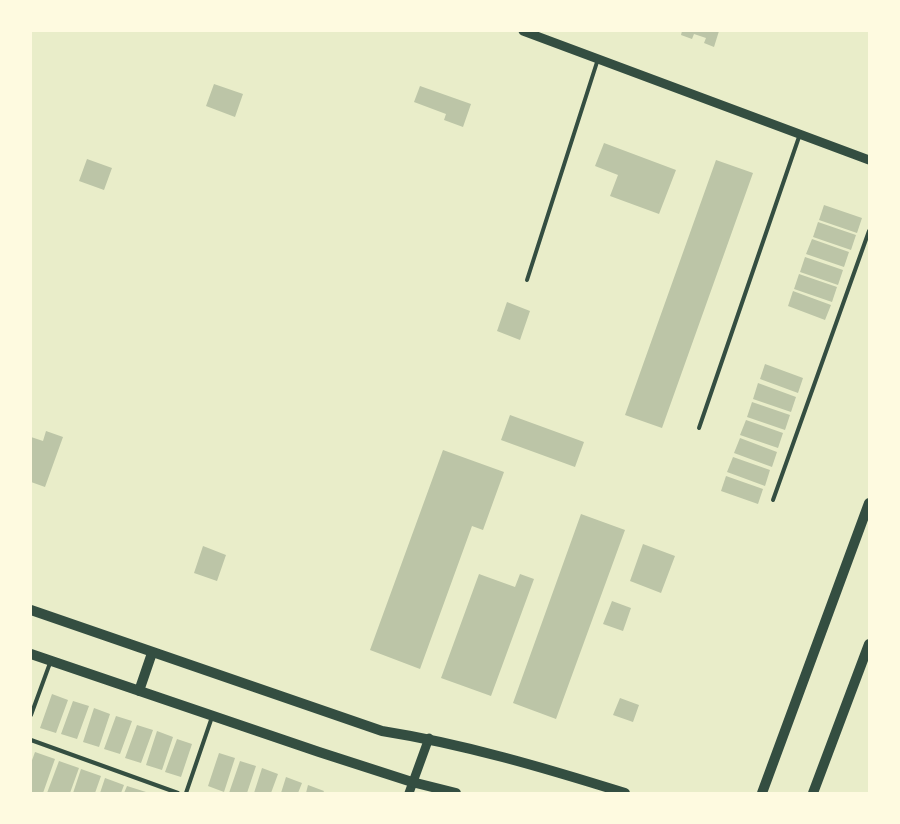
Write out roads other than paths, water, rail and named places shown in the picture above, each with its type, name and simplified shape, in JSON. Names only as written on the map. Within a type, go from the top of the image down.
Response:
[{"type":"main road","points":[[762,793],[867,515],[869,503]]},
{"type":"main road","points":[[31,610],[152,653],[382,730],[429,738],[568,775],[625,793]]},
{"type":"main road","points":[[812,793],[869,644]]},
{"type":"main road","points":[[138,691],[152,653]]},
{"type":"main road","points":[[31,654],[412,782],[456,793]]},
{"type":"street","points":[[523,31],[869,160]]},
{"type":"street","points":[[409,793],[429,738]]},
{"type":"lane","points":[[526,280],[598,59]]},
{"type":"lane","points":[[699,428],[800,134]]},
{"type":"lane","points":[[773,500],[869,231]]},
{"type":"lane","points":[[31,715],[51,660]]},
{"type":"lane","points":[[186,793],[213,716]]},
{"type":"lane","points":[[31,740],[178,793]]}]
